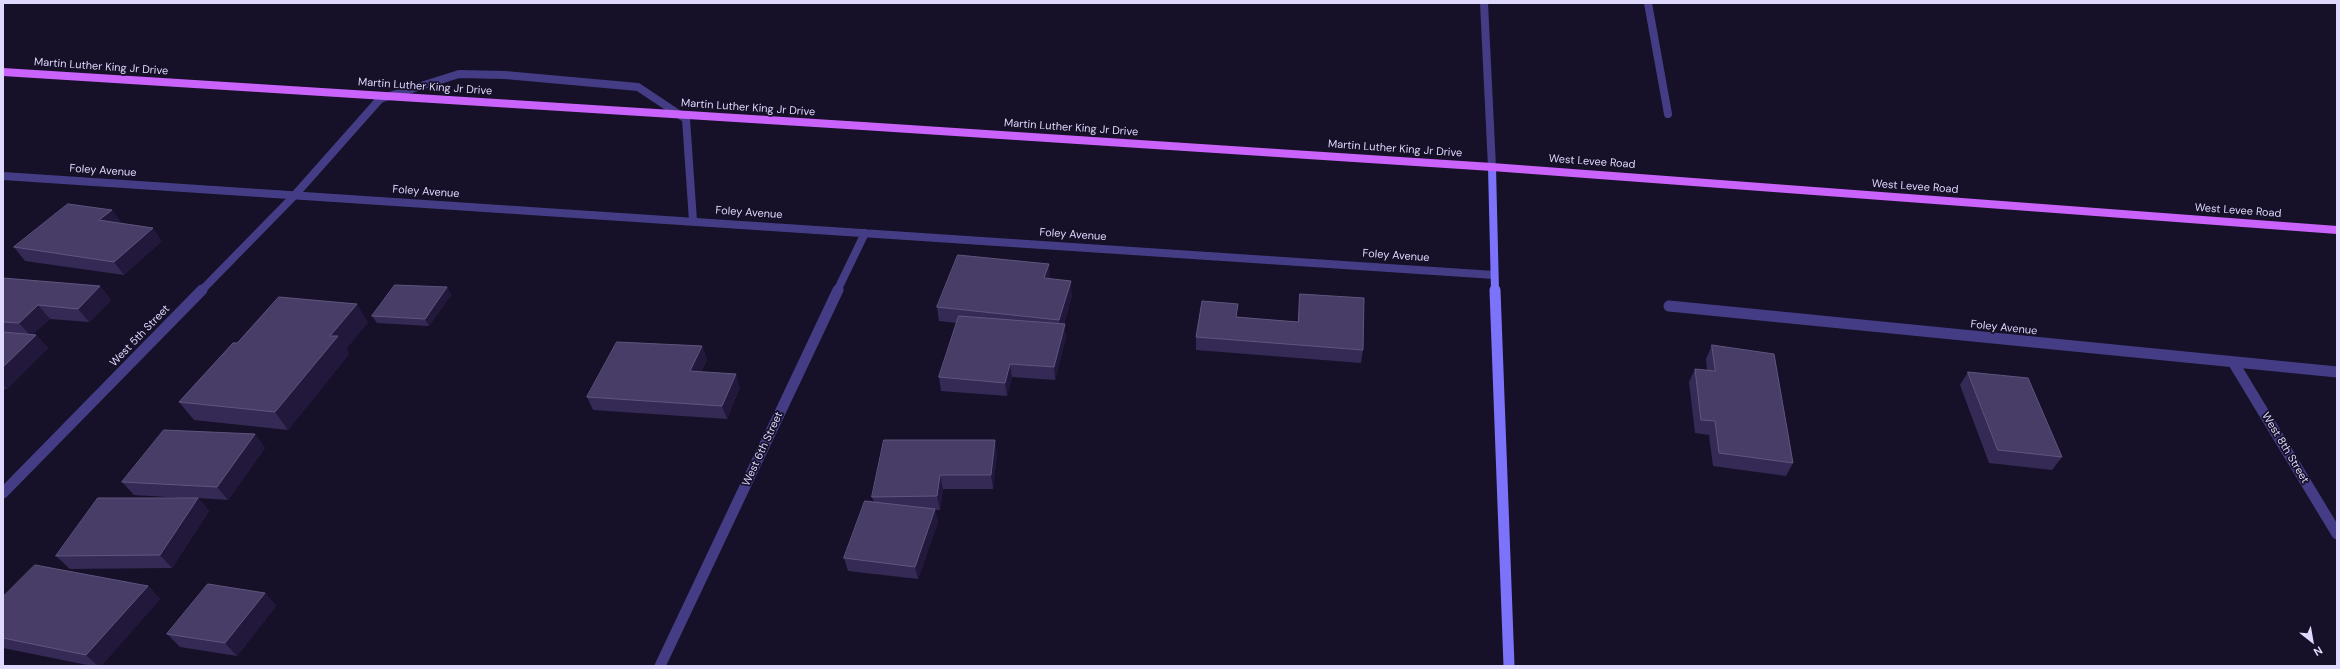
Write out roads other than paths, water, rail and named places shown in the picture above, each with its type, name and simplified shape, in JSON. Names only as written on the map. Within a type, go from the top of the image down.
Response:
[{"type":"main road","name":"Martin Luther King Jr Drive","points":[[3,72],[1492,167]]},
{"type":"main road","name":"West Levee Road","points":[[1492,167],[2337,230]]},
{"type":"main road","points":[[1492,167],[1494,275],[1509,666]]},
{"type":"street","points":[[1484,3],[1492,167]]},
{"type":"street","points":[[1648,3],[1668,114]]},
{"type":"street","name":"West 5th Street","points":[[3,493],[294,196],[380,99],[458,74],[505,75],[638,87],[686,119],[693,221]]},
{"type":"street","name":"Foley Avenue","points":[[3,176],[1494,275]]},
{"type":"street","name":"West 6th Street","points":[[660,666],[865,233]]},
{"type":"street","name":"Foley Avenue","points":[[1669,306],[2337,372]]},
{"type":"street","name":"West 8th Street","points":[[2233,362],[2337,534]]}]
